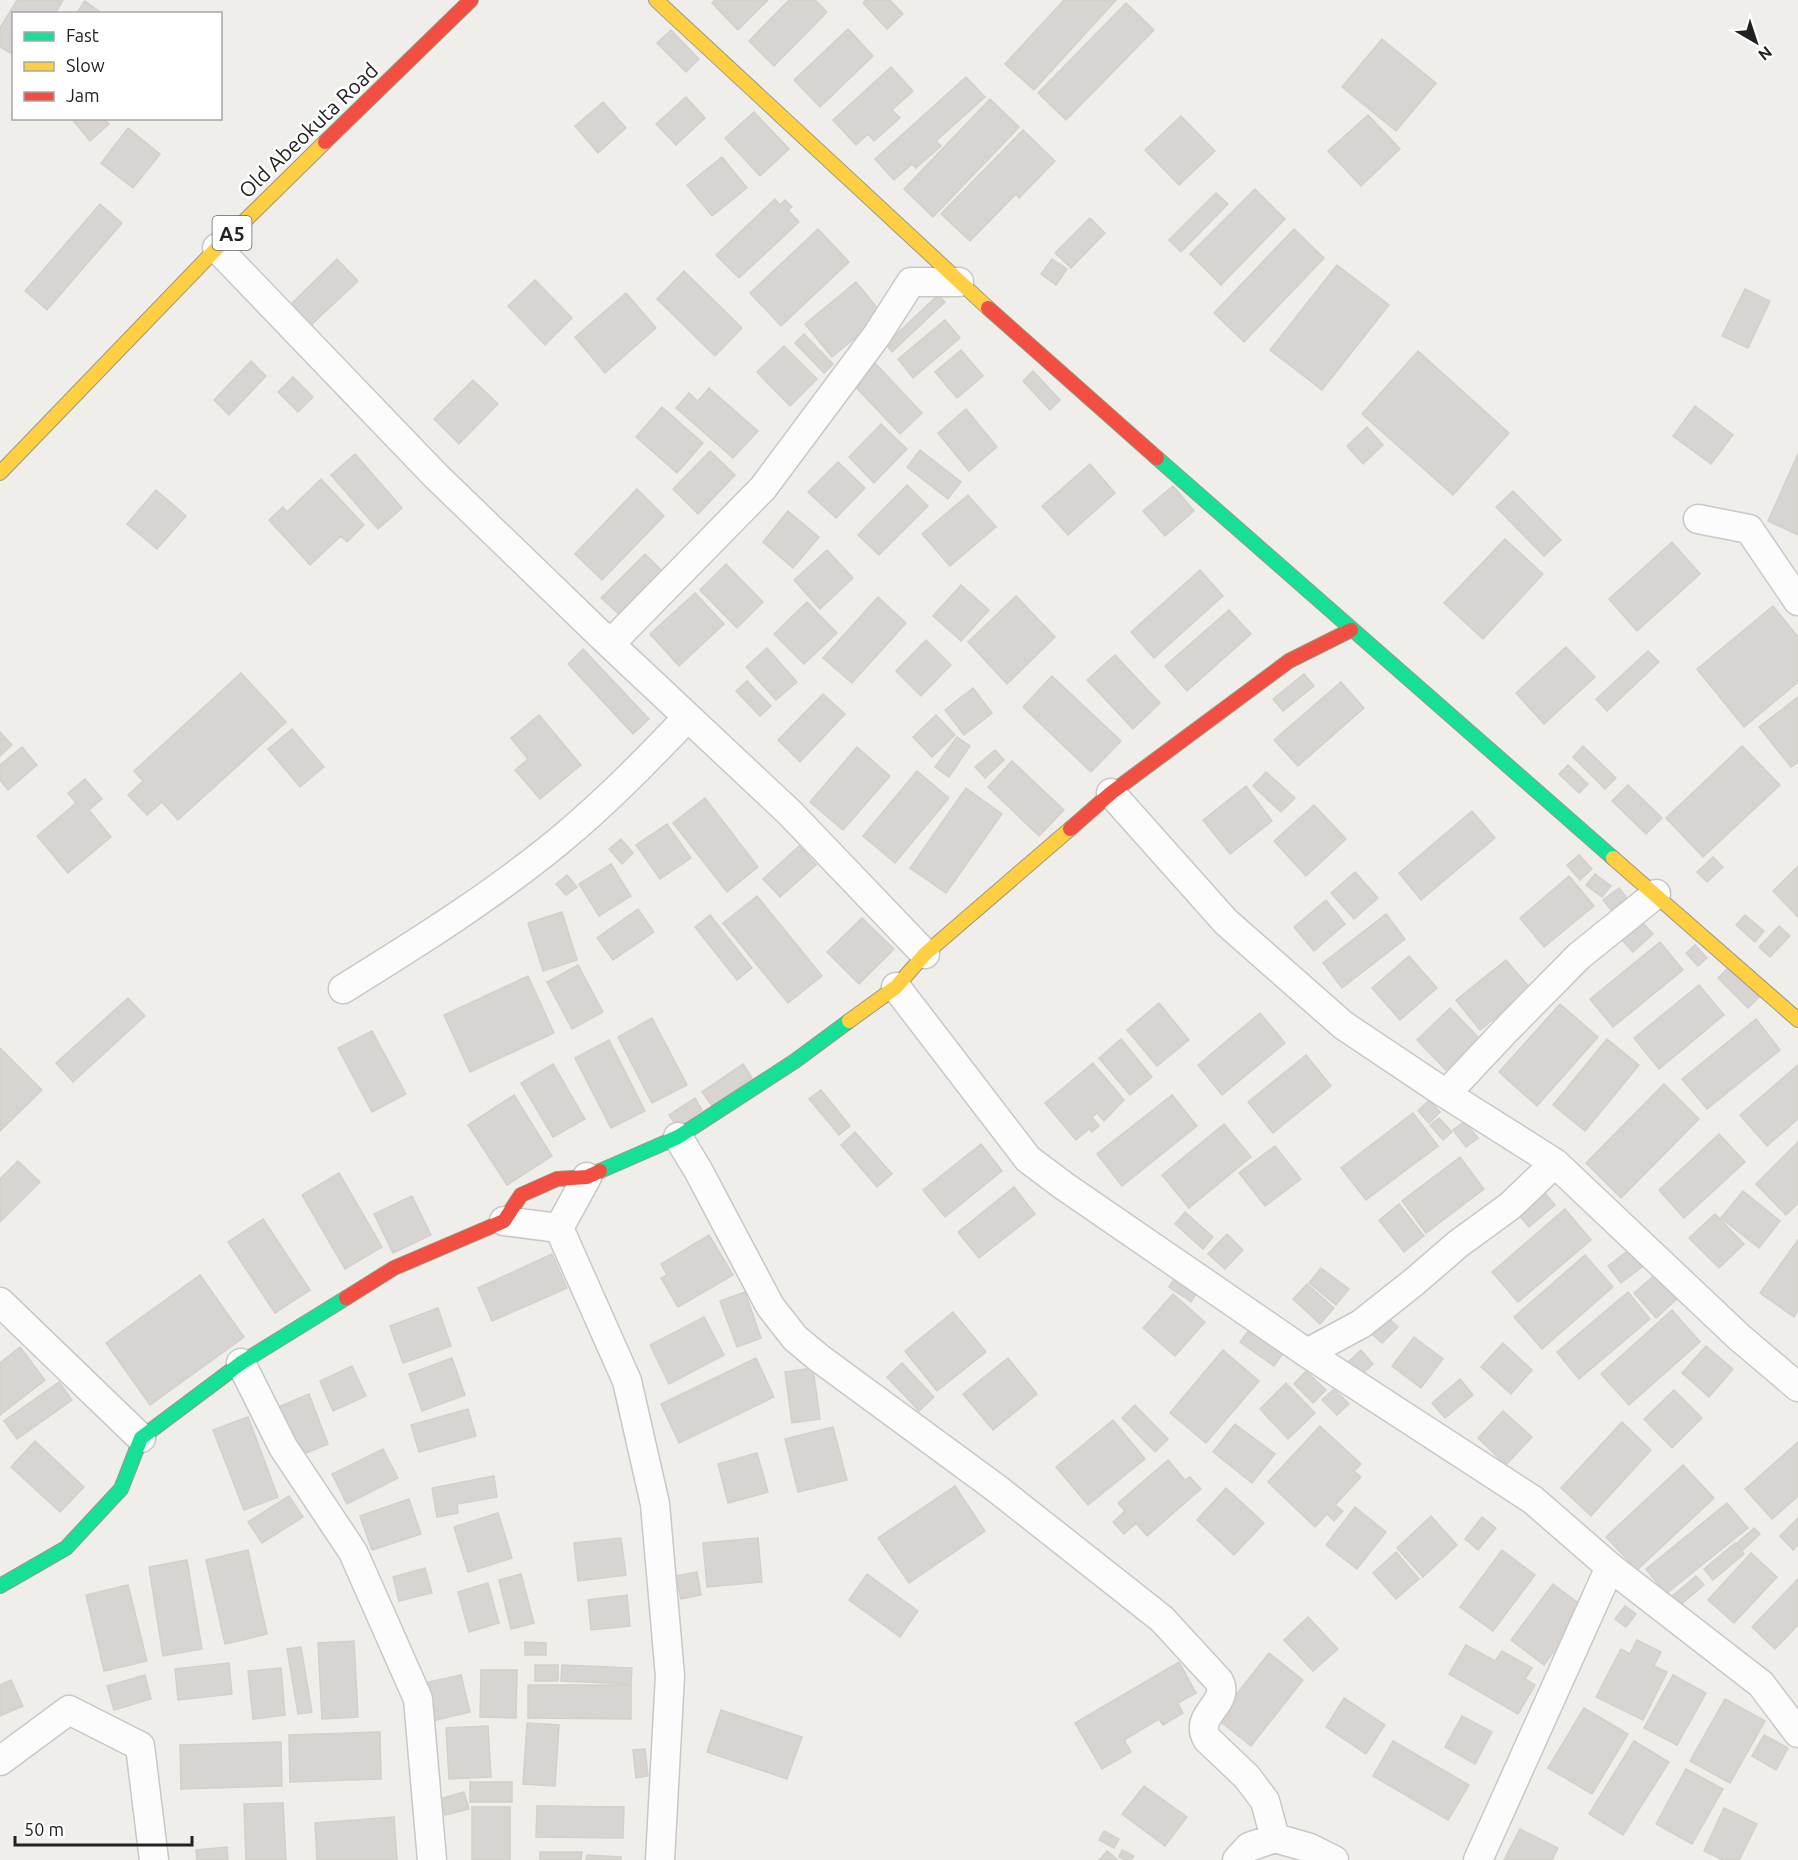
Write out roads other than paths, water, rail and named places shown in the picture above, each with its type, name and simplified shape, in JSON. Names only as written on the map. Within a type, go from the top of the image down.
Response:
[{"type":"main road","name":"Old Abeokuta Road","points":[[0,473],[216,248],[471,0]]},
{"type":"main road","points":[[656,0],[959,282],[1798,1020]]},
{"type":"main road","points":[[0,1586],[66,1548],[121,1489],[141,1438],[241,1363],[394,1268],[504,1221],[521,1196],[557,1179],[587,1177],[678,1137],[795,1061],[896,987],[925,954],[1111,793],[1289,661],[1352,630]]},
{"type":"street","points":[[216,248],[436,476],[790,813],[925,954]]},
{"type":"street","points":[[610,644],[763,488],[877,335],[911,282],[959,282]]},
{"type":"street","points":[[1698,519],[1749,529],[1798,601]]},
{"type":"street","points":[[343,989],[466,911],[558,842],[633,774],[687,717]]},
{"type":"street","points":[[1111,793],[1226,922],[1343,1025],[1555,1163],[1739,1337],[1798,1387]]},
{"type":"street","points":[[1446,1094],[1579,956],[1656,894]]},
{"type":"street","points":[[896,987],[1028,1159],[1307,1353],[1533,1500],[1610,1568],[1761,1684],[1798,1733]]},
{"type":"street","points":[[678,1137],[770,1306],[795,1338],[996,1488],[1162,1618],[1219,1681],[1222,1688],[1220,1698],[1205,1719],[1203,1731],[1207,1739],[1247,1777],[1265,1801],[1275,1838]]},
{"type":"street","points":[[1307,1353],[1361,1324],[1458,1244],[1510,1206],[1555,1163]]},
{"type":"street","points":[[559,1228],[587,1177]]},
{"type":"street","points":[[504,1221],[559,1228]]},
{"type":"street","points":[[559,1228],[627,1382],[655,1504],[670,1676],[660,1860]]},
{"type":"street","points":[[0,1302],[141,1438]]},
{"type":"street","points":[[241,1363],[283,1448],[353,1552],[418,1699],[432,1860]]},
{"type":"street","points":[[1478,1860],[1610,1568]]},
{"type":"street","points":[[0,1761],[69,1710],[140,1746],[154,1860]]},
{"type":"street","points":[[1237,1860],[1249,1847],[1275,1838],[1310,1848],[1334,1860]]}]
